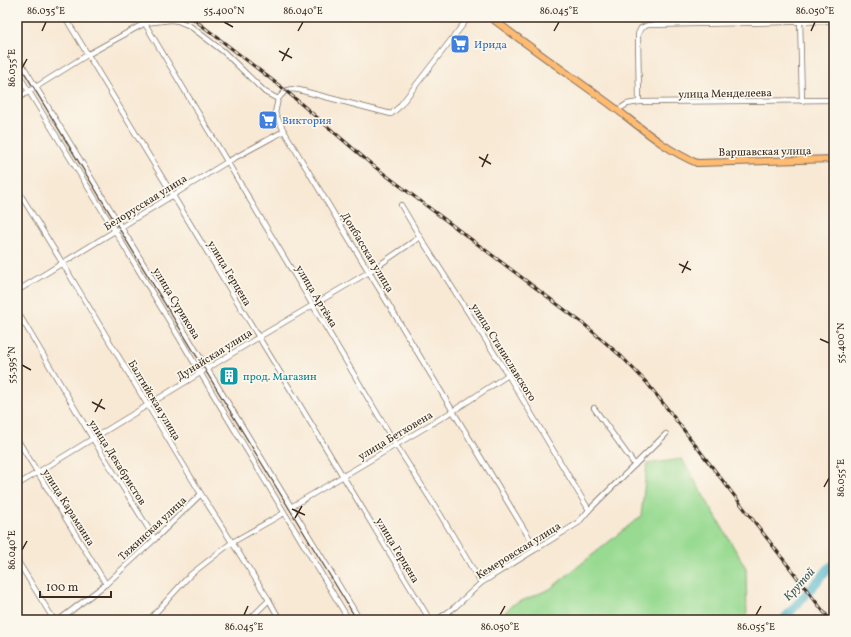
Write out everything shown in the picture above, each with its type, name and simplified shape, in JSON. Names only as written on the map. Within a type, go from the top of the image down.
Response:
[{"type":"main road","points":[[490,17],[618,110]]},
{"type":"main road","name":"Варшавская улица","points":[[618,110],[670,150],[697,163],[834,159]]},
{"type":"street","name":"улица Герцена","points":[[65,17],[430,620]]},
{"type":"street","name":"улица Артёма","points":[[141,17],[312,306],[481,583]]},
{"type":"street","points":[[17,98],[36,88],[87,55],[145,23],[171,20],[190,26],[224,52],[265,92],[278,99],[285,90],[289,88],[391,114],[399,107],[465,22],[467,17]]},
{"type":"street","points":[[800,17],[802,101]]},
{"type":"street","points":[[639,102],[638,34],[641,28],[648,25],[800,23],[834,21]]},
{"type":"street","name":"улица Сурикова","points":[[17,56],[360,620]]},
{"type":"street","name":"улица Сурикова","points":[[17,72],[115,231],[349,620]]},
{"type":"street","name":"Донбасская улица","points":[[278,99],[276,113],[284,131],[536,549]]},
{"type":"street","name":"улица Менделеева","points":[[618,110],[627,104],[639,102],[834,100]]},
{"type":"street","name":"Белорусская улица","points":[[17,291],[227,162],[284,131]]},
{"type":"street","name":"Балтийская улица","points":[[17,189],[201,494],[231,543],[269,600],[280,620]]},
{"type":"street","name":"улица Станиславского","points":[[401,205],[508,375],[589,510]]},
{"type":"street","name":"Дунайская улица","points":[[17,485],[259,337],[369,272],[420,237]]},
{"type":"street","name":"улица Декабристов","points":[[17,311],[93,439],[155,539]]},
{"type":"street","name":"улица Бетховена","points":[[291,507],[453,411],[508,375]]},
{"type":"street","points":[[594,408],[635,465]]},
{"type":"street","name":"Кемеровская улица","points":[[437,620],[455,607],[481,583],[578,523],[589,510],[666,434]]},
{"type":"street","name":"улица Карамзина","points":[[17,439],[106,584]]},
{"type":"street","name":"Тяжинская улица","points":[[59,620],[106,584],[201,494]]},
{"type":"street","points":[[149,620],[190,574],[231,543],[284,513]]},
{"type":"street","points":[[17,560],[54,620]]},
{"type":"street","points":[[249,620],[269,600]]},
{"type":"green space","points":[[682,459],[746,568],[747,620],[498,620],[512,605],[550,589],[641,516],[647,464]]},
{"type":"waterway","name":"Крутой","points":[[783,620],[831,566],[834,566]]},
{"type":"tram line","points":[[17,60],[357,620]]},
{"type":"railway","points":[[191,17],[285,90],[371,164],[585,325],[622,357],[647,383],[666,407],[830,620]]},
{"type":"place","name":"Ирида","points":[[460,44]]},
{"type":"place","name":"Виктория","points":[[268,120]]},
{"type":"place","name":"прод. Магазин","points":[[229,376]]}]
